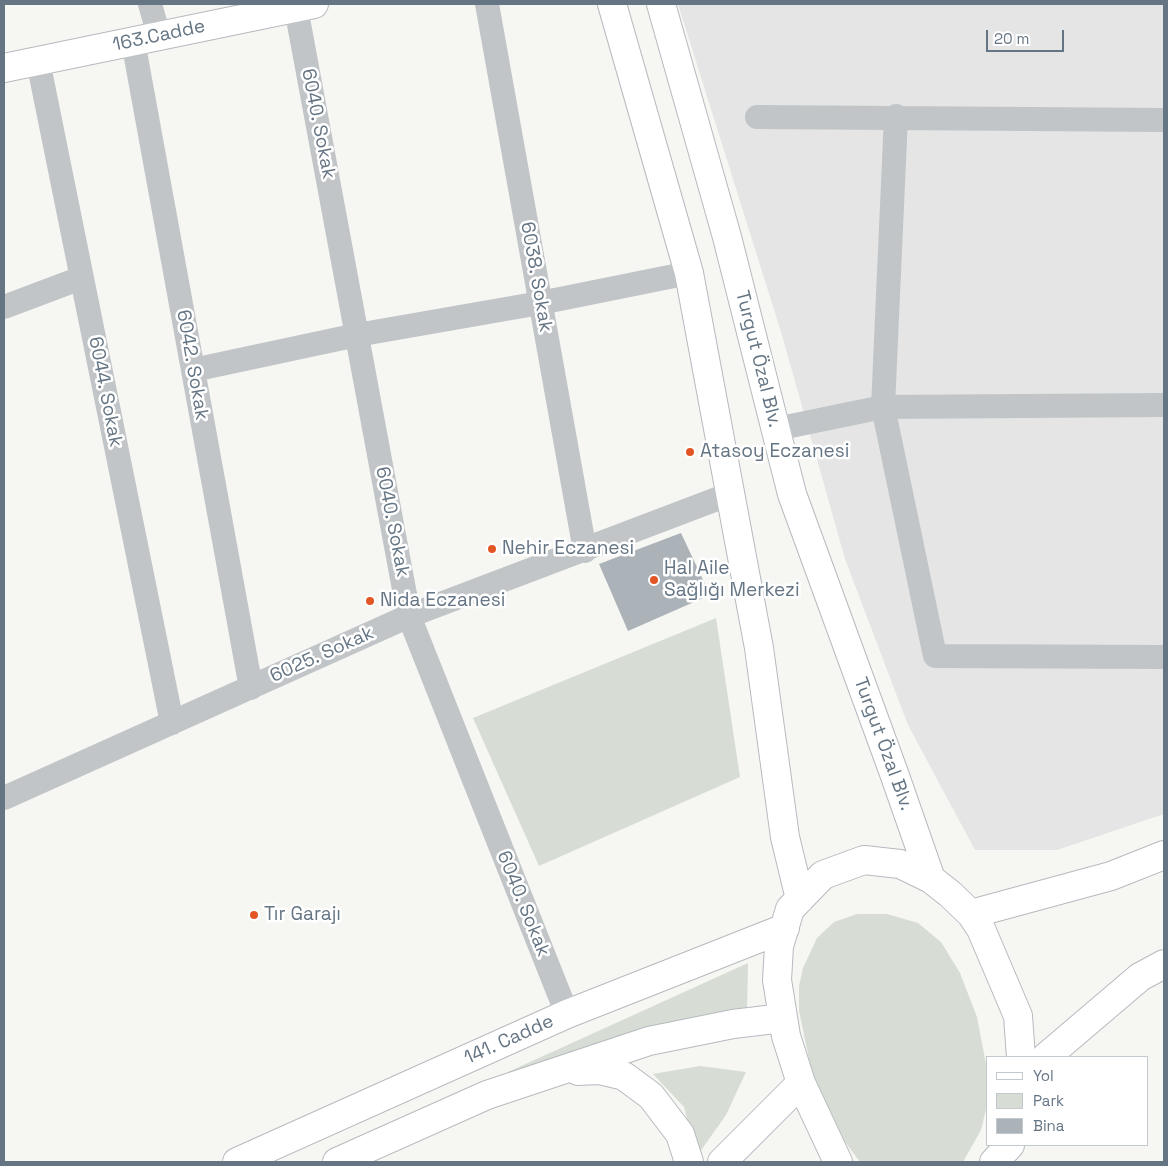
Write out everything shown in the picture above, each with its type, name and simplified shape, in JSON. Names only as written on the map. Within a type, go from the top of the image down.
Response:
[{"type":"main road","points":[[612,4],[689,273],[760,658],[785,837],[800,898]]},
{"type":"main road","name":"Turgut Özal Blv.","points":[[661,4],[727,237],[792,494],[896,776],[931,879]]},
{"type":"main road","name":"163.Cadde","points":[[4,67],[305,6]]},
{"type":"main road","points":[[971,914],[1111,876],[1164,855]]},
{"type":"main road","points":[[836,1162],[801,1083],[786,1036],[777,980],[779,946],[790,909],[823,875],[864,860],[900,864],[931,879],[971,914],[981,929],[1018,1016],[1021,1056]]},
{"type":"main road","name":"141. Cadde","points":[[237,1162],[567,1014],[785,928]]},
{"type":"main road","points":[[1047,1056],[1140,977],[1164,964]]},
{"type":"main road","points":[[337,1162],[487,1095],[649,1041],[734,1024],[783,1018]]},
{"type":"main road","points":[[464,1060],[487,1095]]},
{"type":"main road","points":[[562,1071],[599,1070],[624,1076],[651,1096],[665,1114],[680,1134],[689,1162]]},
{"type":"main road","points":[[722,1162],[801,1083]]},
{"type":"street","points":[[150,4],[159,36]]},
{"type":"street","name":"6038. Sokak","points":[[487,4],[585,550]]},
{"type":"street","name":"6040. Sokak","points":[[305,6],[357,335],[409,616],[567,1014]]},
{"type":"street","name":"6042. Sokak","points":[[133,42],[251,688]]},
{"type":"street","name":"6044. Sokak","points":[[38,61],[172,723]]},
{"type":"street","points":[[757,117],[896,116],[1164,120]]},
{"type":"street","points":[[896,116],[883,408],[935,656],[1164,656]]},
{"type":"street","points":[[193,370],[357,335],[540,303],[689,273]]},
{"type":"street","points":[[4,307],[82,278]]},
{"type":"street","points":[[776,429],[883,408],[1164,405]]},
{"type":"street","name":"6025. Sokak","points":[[4,798],[409,616],[730,494]]},
{"type":"shaded area","points":[[678,4],[1164,4],[1164,814],[1057,850],[975,850],[908,725],[845,559],[782,335]]},
{"type":"green space","points":[[716,618],[740,777],[539,866],[473,718]]},
{"type":"green space","points":[[857,914],[887,914],[918,923],[941,942],[960,973],[977,1017],[986,1064],[986,1109],[981,1130],[963,1162],[860,1162],[845,1142],[812,1073],[799,1011],[799,986],[803,968],[817,938],[834,922]]},
{"type":"green space","points":[[748,963],[747,1013],[511,1082],[508,1072]]},
{"type":"green space","points":[[700,1066],[746,1072],[726,1115],[697,1156],[684,1107],[653,1074]]},
{"type":"building","name":"Hal Aile Sağlığı Merkezi","points":[[681,533],[710,595],[628,631],[599,564]]},
{"type":"place","name":"Atasoy Eczanesi","points":[[690,452]]},
{"type":"place","name":"Nehir Eczanesi","points":[[492,549]]},
{"type":"place","name":"Hal Aile Sağlığı Merkezi","points":[[654,580]]},
{"type":"place","name":"Nida Eczanesi","points":[[370,601]]},
{"type":"place","name":"Tır Garajı","points":[[254,915]]}]
